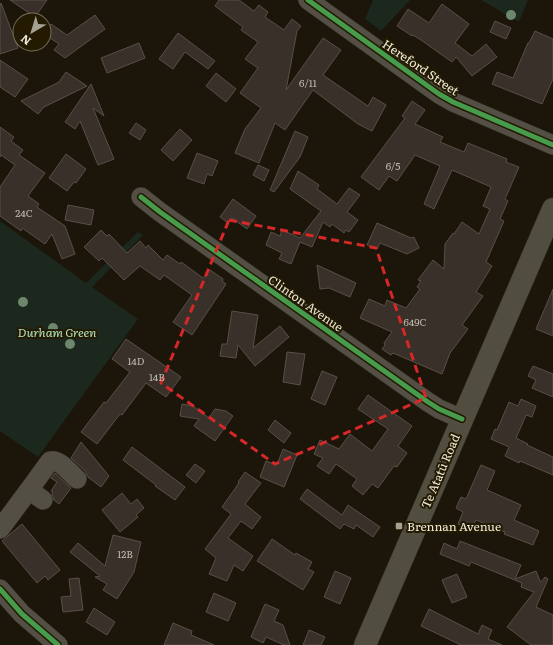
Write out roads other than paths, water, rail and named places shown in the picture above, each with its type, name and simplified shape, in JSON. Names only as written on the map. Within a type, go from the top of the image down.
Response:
[{"type":"main road","name":"Te Atatū Road","points":[[365,645],[553,209]]},
{"type":"street","name":"Hereford Street","points":[[308,0],[440,95],[553,145]]},
{"type":"street","name":"Clinton Avenue","points":[[141,197],[428,402],[439,409],[462,419]]},
{"type":"street","points":[[0,529],[36,495],[50,461],[54,460],[58,462],[77,479]]},
{"type":"street","points":[[0,589],[22,614],[58,645]]},
{"type":"place","name":"Brennan Avenue","points":[[399,526]]},
{"type":"park label","name":"Durham Green","points":[[57,332]]}]
